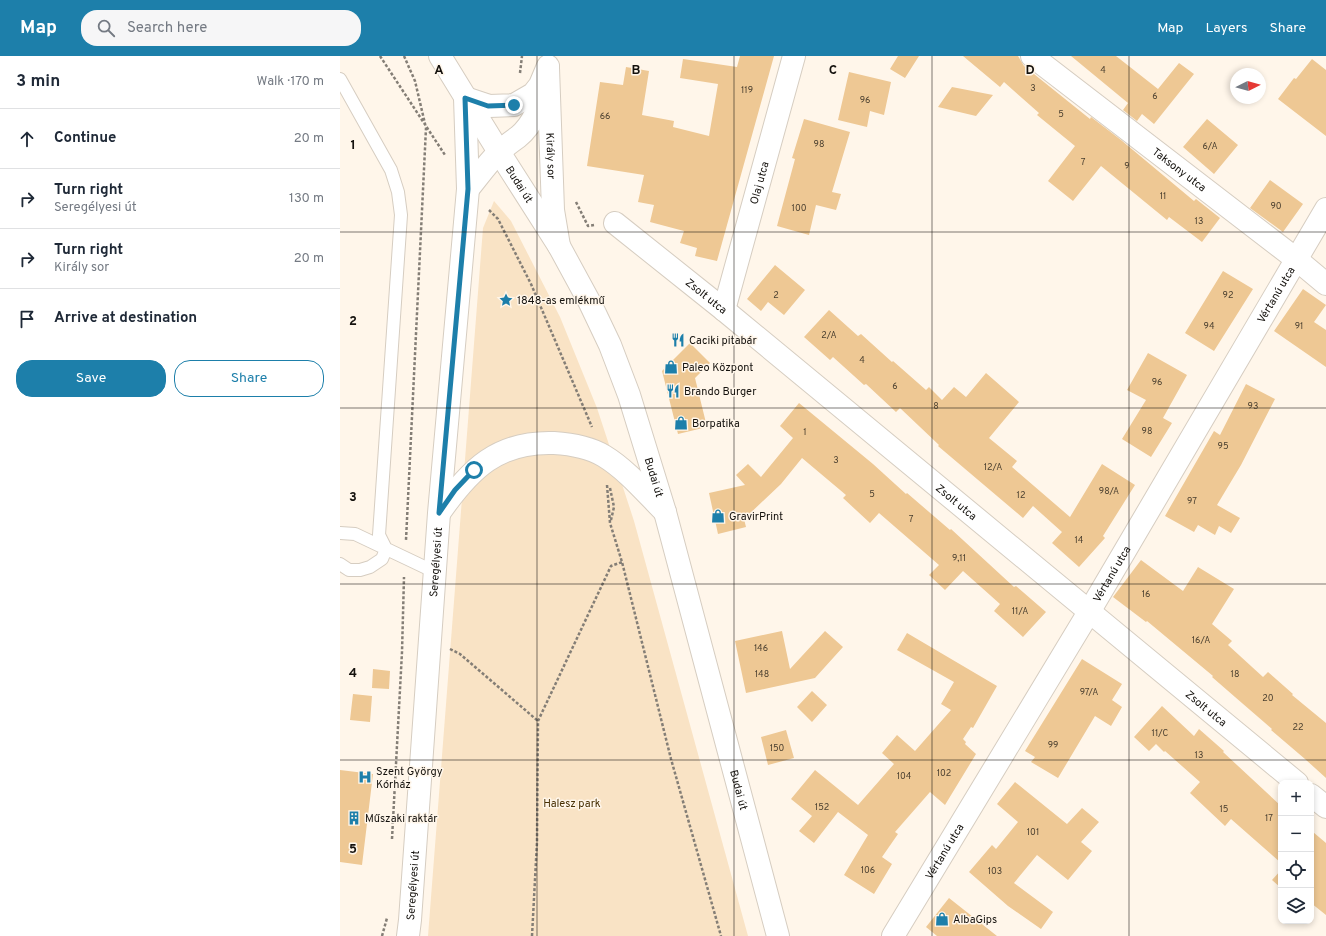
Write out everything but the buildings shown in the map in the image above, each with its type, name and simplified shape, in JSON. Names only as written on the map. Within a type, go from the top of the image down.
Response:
[{"type":"street","name":"Budai út","points":[[440,56],[559,246],[590,303],[610,345],[629,395],[665,512],[778,936]]},
{"type":"street","name":"Olaj utca","points":[[724,310],[794,56]]},
{"type":"street","name":"Taksony utca","points":[[1032,56],[1296,259],[1326,284]]},
{"type":"street","points":[[465,98],[488,106],[514,105],[534,94],[540,85],[548,61]]},
{"type":"street","points":[[468,189],[499,152],[519,136],[532,119],[539,106],[548,61]]},
{"type":"street","name":"Király sor","points":[[548,61],[553,210],[559,246]]},
{"type":"street","name":"Seregélyesi út","points":[[408,936],[412,904],[439,513],[468,189],[465,98]]},
{"type":"street","name":"Vértanú utca","points":[[893,936],[1089,612],[1326,209]]},
{"type":"street","name":"Zsolt utca","points":[[615,223],[724,310],[1293,780]]},
{"type":"street","points":[[439,513],[455,490],[474,470],[491,458],[509,449],[524,444],[543,443],[562,443],[576,446],[604,456],[627,474],[665,512]]},
{"type":"street","points":[[1314,797],[1326,807]]},
{"type":"lane","points":[[340,79],[391,170],[398,192],[401,215],[379,535],[386,549],[382,559],[370,568],[349,570],[340,564]]},
{"type":"lane","points":[[340,533],[355,534],[435,572]]},
{"type":"path","points":[[380,56],[426,128]]},
{"type":"path","points":[[392,842],[426,128],[415,81],[404,56]]},
{"type":"path","points":[[519,77],[522,56]]},
{"type":"path","points":[[575,200],[588,226],[615,223]]},
{"type":"path","points":[[531,284],[575,383],[604,456],[610,523],[622,562],[671,759],[721,936]]},
{"type":"path","points":[[532,936],[537,842],[538,721],[611,566],[622,562]]},
{"type":"path","points":[[430,640],[460,654],[538,721]]},
{"type":"path","points":[[382,936],[388,913]]},
{"type":"green space","name":"Halesz park","points":[[494,201],[511,221],[560,317],[597,408],[634,521],[748,936],[428,936],[483,228]]},
{"type":"place","name":"1848-as emlékmű","points":[[506,300]]},
{"type":"place","name":"Caciki pitabár","points":[[678,340]]},
{"type":"place","name":"Paleo Központ","points":[[671,367]]},
{"type":"place","name":"Brando Burger","points":[[673,391]]},
{"type":"place","name":"Borpatika","points":[[681,423]]},
{"type":"place","name":"GravirPrint","points":[[718,516]]},
{"type":"place","name":"Szent György Kórház","points":[[365,777]]},
{"type":"place","name":"Műszaki raktár","points":[[354,818]]},
{"type":"place","name":"AlbaGips","points":[[942,919]]},
{"type":"route","points":[[474,470],[455,490],[439,513],[468,189],[465,98],[488,106],[497,107],[514,105]]}]
